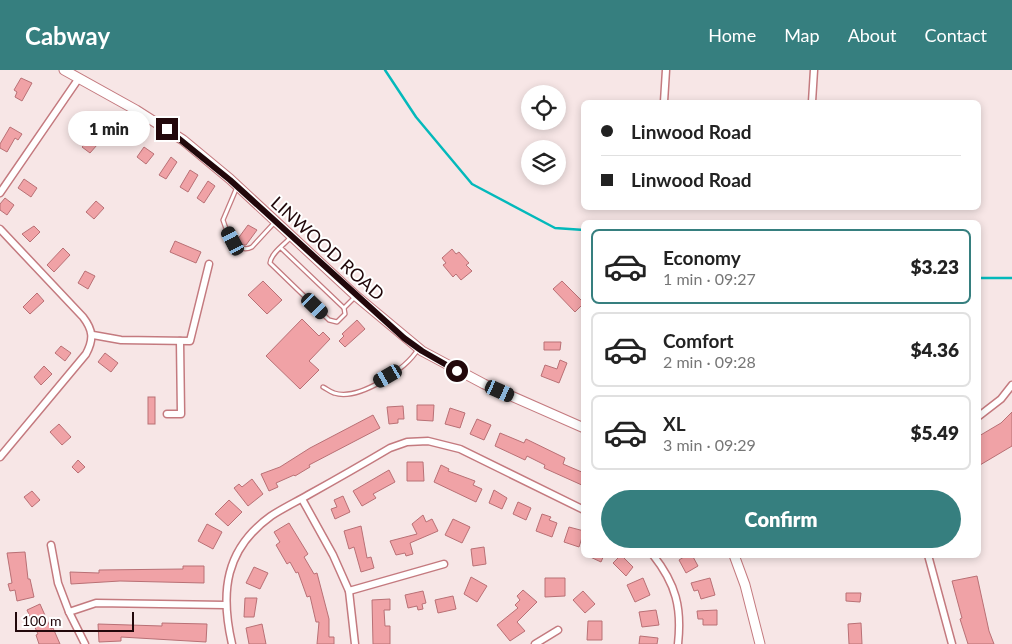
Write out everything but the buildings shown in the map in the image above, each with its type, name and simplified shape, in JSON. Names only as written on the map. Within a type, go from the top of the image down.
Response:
[{"type":"street","name":"LINWOOD ROAD","points":[[64,70],[167,129],[238,187],[356,296],[418,348],[468,376],[581,427]]},
{"type":"street","points":[[664,100],[666,70]]},
{"type":"street","points":[[812,100],[814,70]]},
{"type":"street","points":[[0,193],[79,78]]},
{"type":"street","points":[[0,229],[83,317],[93,335],[86,354],[0,457]]},
{"type":"street","points":[[93,335],[121,340],[190,341],[209,264]]},
{"type":"street","points":[[167,414],[181,414],[180,341]]},
{"type":"street","points":[[981,415],[1001,400],[1012,385]]},
{"type":"street","points":[[232,644],[225,604],[226,587],[232,566],[252,532],[272,515],[390,448],[406,442],[428,441],[460,450],[581,509]]},
{"type":"street","points":[[302,499],[334,555],[349,592],[355,644]]},
{"type":"street","points":[[51,545],[58,584],[85,644]]},
{"type":"street","points":[[655,558],[676,597],[681,617],[678,644]]},
{"type":"street","points":[[735,558],[745,585],[760,644]]},
{"type":"street","points":[[929,558],[952,644]]},
{"type":"street","points":[[349,592],[444,564]]},
{"type":"street","points":[[69,612],[96,603],[225,604]]},
{"type":"street","points":[[535,644],[558,630]]},
{"type":"lane","points":[[238,187],[233,193],[223,220],[233,241],[239,248],[247,249],[252,246],[276,222]]},
{"type":"lane","points":[[280,248],[344,308],[345,314],[337,322],[329,320],[272,265],[271,258],[280,248],[292,236]]},
{"type":"lane","points":[[344,308],[356,296]]},
{"type":"lane","points":[[324,387],[340,394],[367,389],[408,363],[418,348]]},
{"type":"waterway","points":[[385,70],[416,117],[472,184],[555,228],[581,230]]},
{"type":"waterway","points":[[981,278],[1012,278]]},
{"type":"route","points":[[167,129],[183,140],[230,180],[404,338],[422,351],[457,371]]}]
